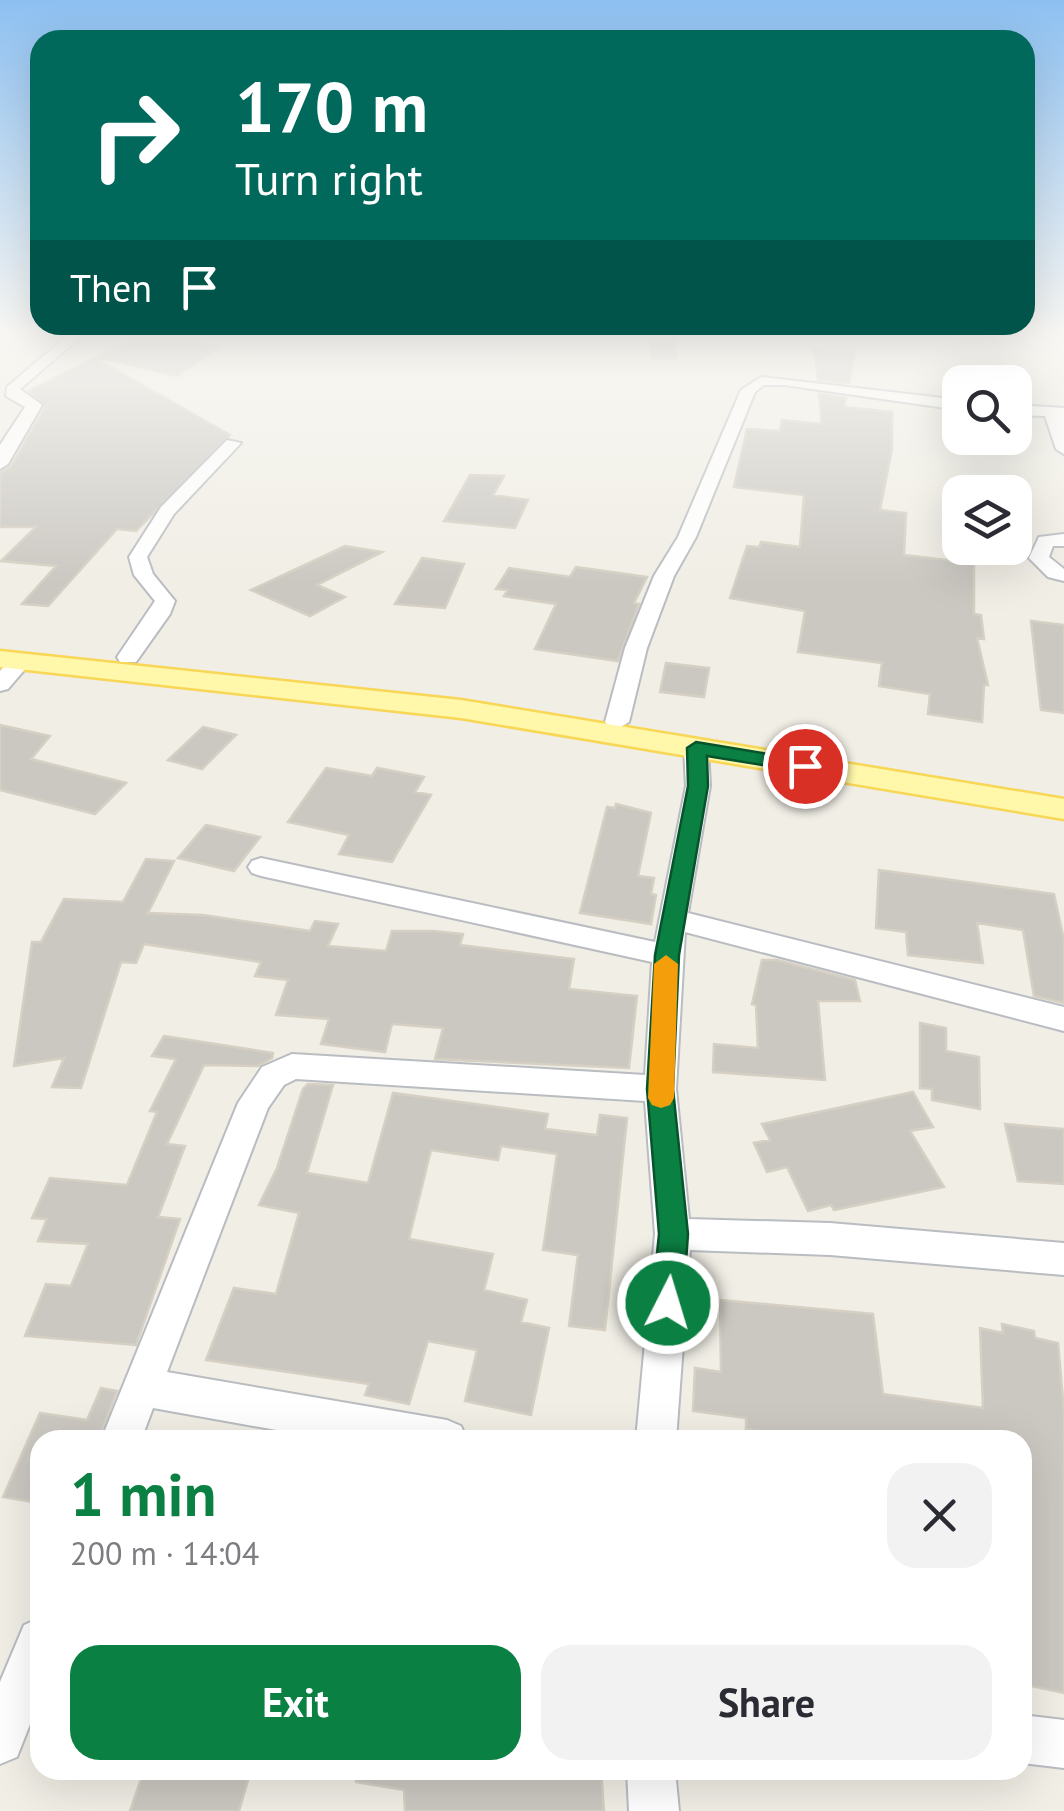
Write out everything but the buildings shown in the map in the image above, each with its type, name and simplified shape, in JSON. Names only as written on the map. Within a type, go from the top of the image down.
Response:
[{"type":"main road","points":[[7,656],[128,658],[451,694],[1064,794]]},
{"type":"main road","points":[[7,656],[135,676],[461,710],[1064,809]]},
{"type":"street","points":[[0,464],[29,415]]},
{"type":"street","points":[[617,722],[636,648],[664,576],[687,537],[738,415]]},
{"type":"street","points":[[1058,415],[1064,448]]},
{"type":"street","points":[[128,658],[165,602],[161,592],[144,576],[138,557],[144,544],[163,516],[234,443]]},
{"type":"street","points":[[1064,540],[1046,541],[1039,558],[1064,576]]},
{"type":"street","points":[[0,684],[7,656]]},
{"type":"street","points":[[657,1430],[673,1234],[660,1089],[667,955],[698,786],[696,748]]},
{"type":"street","points":[[261,867],[667,955]]},
{"type":"street","points":[[676,920],[1064,1019]]},
{"type":"street","points":[[125,1430],[254,1103],[273,1076],[292,1066],[660,1089]]},
{"type":"street","points":[[673,1234],[830,1239],[1064,1259]]},
{"type":"street","points":[[142,1388],[388,1430]]},
{"type":"street","points":[[0,1740],[30,1666]]},
{"type":"street","points":[[1032,1740],[1064,1744]]},
{"type":"street","points":[[652,1780],[654,1811]]},
{"type":"slow traffic","points":[[661,1098],[666,964]]},
{"type":"route","points":[[668,1303],[673,1234],[660,1089],[667,955],[698,786],[696,748],[805,766]]}]
